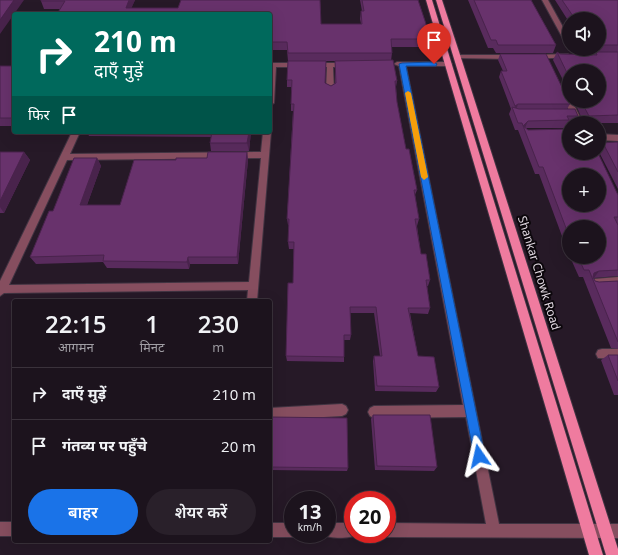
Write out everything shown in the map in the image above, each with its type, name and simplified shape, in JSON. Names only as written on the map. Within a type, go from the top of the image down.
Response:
[{"type":"main road","points":[[429,0],[596,555]]},
{"type":"main road","name":"Shankar Chowk Road","points":[[439,0],[612,531],[613,555]]},
{"type":"street","points":[[545,0],[562,31]]},
{"type":"street","points":[[458,57],[521,57],[548,60],[576,56]]},
{"type":"street","points":[[449,64],[398,64],[494,531]]},
{"type":"street","points":[[272,65],[355,65]]},
{"type":"street","points":[[330,65],[330,90]]},
{"type":"street","points":[[560,85],[573,116]]},
{"type":"street","points":[[75,134],[1,291],[254,286]]},
{"type":"street","points":[[252,299],[267,134]]},
{"type":"street","points":[[606,137],[618,138]]},
{"type":"street","points":[[64,157],[265,155]]},
{"type":"street","points":[[594,283],[618,281]]},
{"type":"street","points":[[602,354],[618,354]]},
{"type":"street","points":[[272,414],[342,410]]},
{"type":"street","points":[[374,412],[470,411]]},
{"type":"street","points":[[272,530],[284,530]]},
{"type":"street","points":[[396,530],[612,531]]},
{"type":"building","points":[[0,0],[14,0],[0,20]]},
{"type":"building","points":[[129,0],[126,8],[178,8],[181,0],[320,0],[321,24],[362,24],[361,11],[364,11],[362,0],[418,0],[431,39],[391,39],[392,53],[288,53],[287,42],[272,42],[272,12],[58,12],[65,1],[41,1]]},
{"type":"building","points":[[474,0],[531,0],[556,45],[498,45],[496,40],[491,40]]},
{"type":"building","points":[[562,0],[618,0],[618,45],[606,45],[606,12],[570,12]]},
{"type":"building","points":[[557,52],[562,54],[562,56],[606,56],[606,52],[618,52],[618,115],[589,116],[585,108],[606,108],[606,64],[563,64]]},
{"type":"building","points":[[500,54],[546,54],[562,87],[562,104],[518,104],[515,106],[501,71],[507,71]]},
{"type":"building","points":[[393,60],[397,81],[395,81],[397,102],[406,149],[409,149],[417,190],[414,190],[419,219],[415,219],[421,254],[426,254],[430,280],[426,280],[430,308],[408,308],[418,356],[434,357],[439,387],[377,386],[374,356],[382,356],[376,307],[350,307],[351,335],[344,335],[344,357],[286,356],[288,283],[293,283],[294,242],[288,242],[289,219],[287,219],[294,104],[291,104],[292,80],[287,80],[288,61],[326,61],[325,83],[331,86],[336,83],[335,61]]},
{"type":"building","points":[[0,66],[12,66],[12,118],[0,118]]},
{"type":"building","points":[[512,107],[519,109],[575,109],[578,116],[562,116],[562,120],[528,121],[523,126],[522,123],[518,123]]},
{"type":"building","points":[[523,126],[528,130],[562,129],[562,160],[601,160],[605,168],[562,168],[562,212],[606,212],[606,170],[618,195],[618,217],[614,217],[618,225],[618,270],[599,271],[594,273],[593,277],[595,281],[599,282],[618,281],[618,342],[589,270],[584,270],[581,264],[606,264],[606,220],[563,220],[543,167],[539,167]]},
{"type":"building","points":[[212,134],[249,134],[247,143],[210,143]]},
{"type":"building","points":[[618,142],[618,172],[606,149],[606,143]]},
{"type":"building","points":[[0,152],[24,152],[0,201]]},
{"type":"building","points":[[208,152],[247,152],[237,257],[188,257],[187,262],[103,261],[104,255],[30,257],[49,211],[53,211],[74,158],[97,158],[80,205],[120,205],[134,160],[207,158]]},
{"type":"building","points":[[608,355],[618,355],[618,381]]},
{"type":"building","points":[[373,415],[430,415],[437,467],[377,466]]},
{"type":"building","points":[[272,417],[347,418],[348,468],[272,467]]},
{"type":"slow traffic","points":[[408,93],[424,177]]},
{"type":"route","points":[[434,64],[402,64],[479,456]]}]
